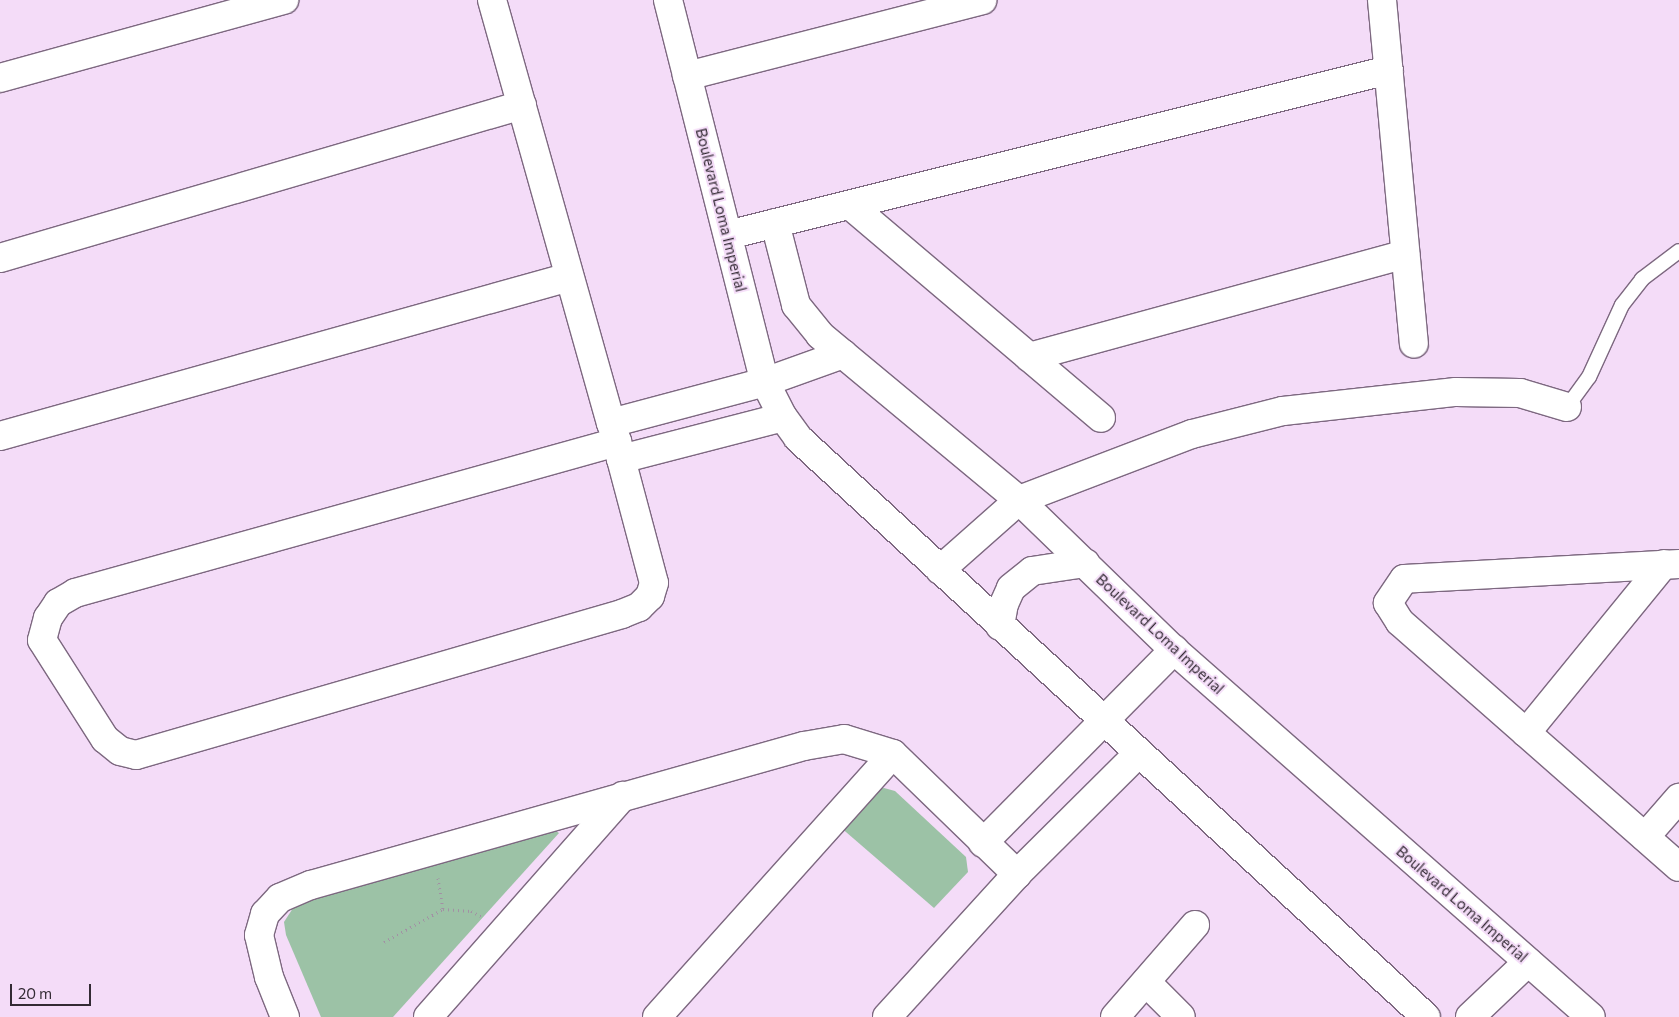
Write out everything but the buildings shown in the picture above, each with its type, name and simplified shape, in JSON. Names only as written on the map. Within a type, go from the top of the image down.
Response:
[{"type":"street","points":[[0,78],[284,0]]},
{"type":"street","points":[[492,0],[616,441],[654,583],[650,596],[638,607],[622,614],[136,754],[120,751],[105,739],[42,640],[48,618],[58,603],[75,593],[616,441],[765,382],[843,354]]},
{"type":"street","name":"Boulevard Loma Imperial","points":[[668,0],[765,382],[783,417],[798,438],[1426,1017]]},
{"type":"street","points":[[687,76],[982,0]]},
{"type":"street","points":[[1382,0],[1414,344]]},
{"type":"street","points":[[728,235],[1389,70]]},
{"type":"street","points":[[0,258],[522,105]]},
{"type":"street","points":[[850,205],[1101,418]]},
{"type":"street","name":"Boulevard Loma Imperial","points":[[775,223],[796,305],[820,335],[1018,500],[1174,650],[1591,1017]]},
{"type":"street","points":[[1029,357],[1405,254]]},
{"type":"street","points":[[0,436],[569,277]]},
{"type":"street","points":[[940,570],[1018,500],[1192,434],[1283,411],[1456,392],[1520,393],[1567,407]]},
{"type":"street","points":[[616,441],[783,417]]},
{"type":"street","points":[[1000,626],[1004,604],[1011,588],[1032,571],[1085,563]]},
{"type":"street","points":[[1526,733],[1672,564]]},
{"type":"street","points":[[1672,564],[1404,579],[1388,603],[1400,622],[1679,867]]},
{"type":"street","points":[[983,843],[1105,722],[1174,650]]},
{"type":"street","points":[[285,1017],[269,976],[259,935],[265,914],[280,898],[311,884],[623,796],[828,742],[844,740],[893,754],[1016,874]]},
{"type":"street","points":[[887,1017],[1016,874],[1139,753]]},
{"type":"street","points":[[656,1017],[893,754]]},
{"type":"street","points":[[428,1017],[623,796]]},
{"type":"street","points":[[1645,837],[1679,798]]},
{"type":"street","points":[[1115,1017],[1194,925]]},
{"type":"street","points":[[1470,1017],[1528,962]]},
{"type":"street","points":[[1146,982],[1181,1017]]},
{"type":"lane","points":[[1567,407],[1588,377],[1622,305],[1642,279],[1679,251]]},
{"type":"path","points":[[384,942],[443,909],[471,911],[507,927]]},
{"type":"green space","points":[[884,788],[895,791],[966,857],[968,872],[934,908],[839,826],[875,790]]},
{"type":"green space","points":[[556,831],[559,833],[393,1017],[321,1017],[286,935],[284,922],[295,905],[305,899]]}]
